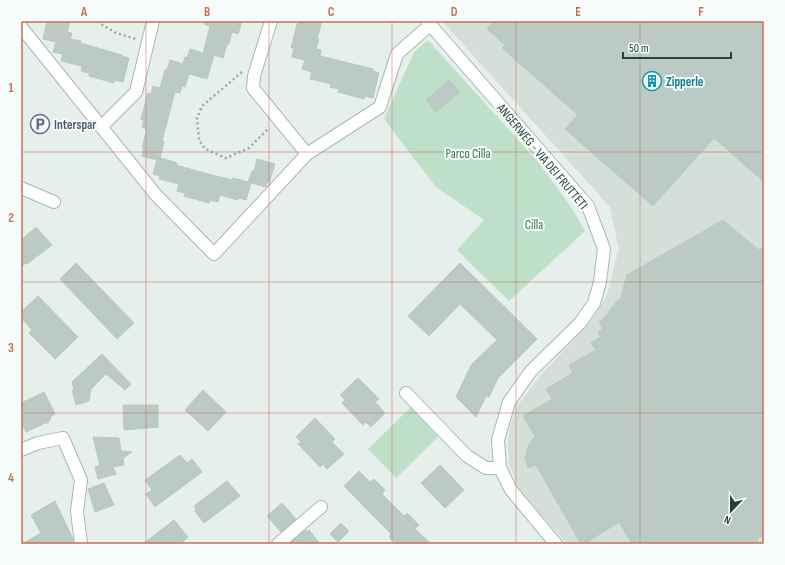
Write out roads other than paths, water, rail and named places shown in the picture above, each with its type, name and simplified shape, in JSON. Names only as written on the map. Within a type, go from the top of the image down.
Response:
[{"type":"street","points":[[101,127],[136,92],[153,21]]},
{"type":"street","points":[[271,21],[254,76],[253,88],[277,119],[308,154]]},
{"type":"street","points":[[21,27],[156,195],[214,254],[308,154],[380,107],[397,54],[428,23]]},
{"type":"street","name":"ANGERWEG - VIA DEI FRUTTETI","points":[[428,23],[588,206],[604,249],[600,282],[594,302],[580,324],[532,371],[509,402],[498,440],[500,468],[511,490],[556,544]]},
{"type":"street","points":[[21,188],[54,202]]},
{"type":"street","points":[[406,393],[467,456],[486,468],[500,468]]},
{"type":"street","points":[[21,450],[38,443],[63,438],[81,480],[77,511],[81,544]]},
{"type":"street","points":[[278,544],[322,507]]},
{"type":"place","name":"Zipperle","points":[[652,81]]},
{"type":"place","name":"Interspar","points":[[40,124]]},
{"type":"park label","name":"Parco Cilla","points":[[468,153]]},
{"type":"park label","name":"Cilla","points":[[534,224]]}]
